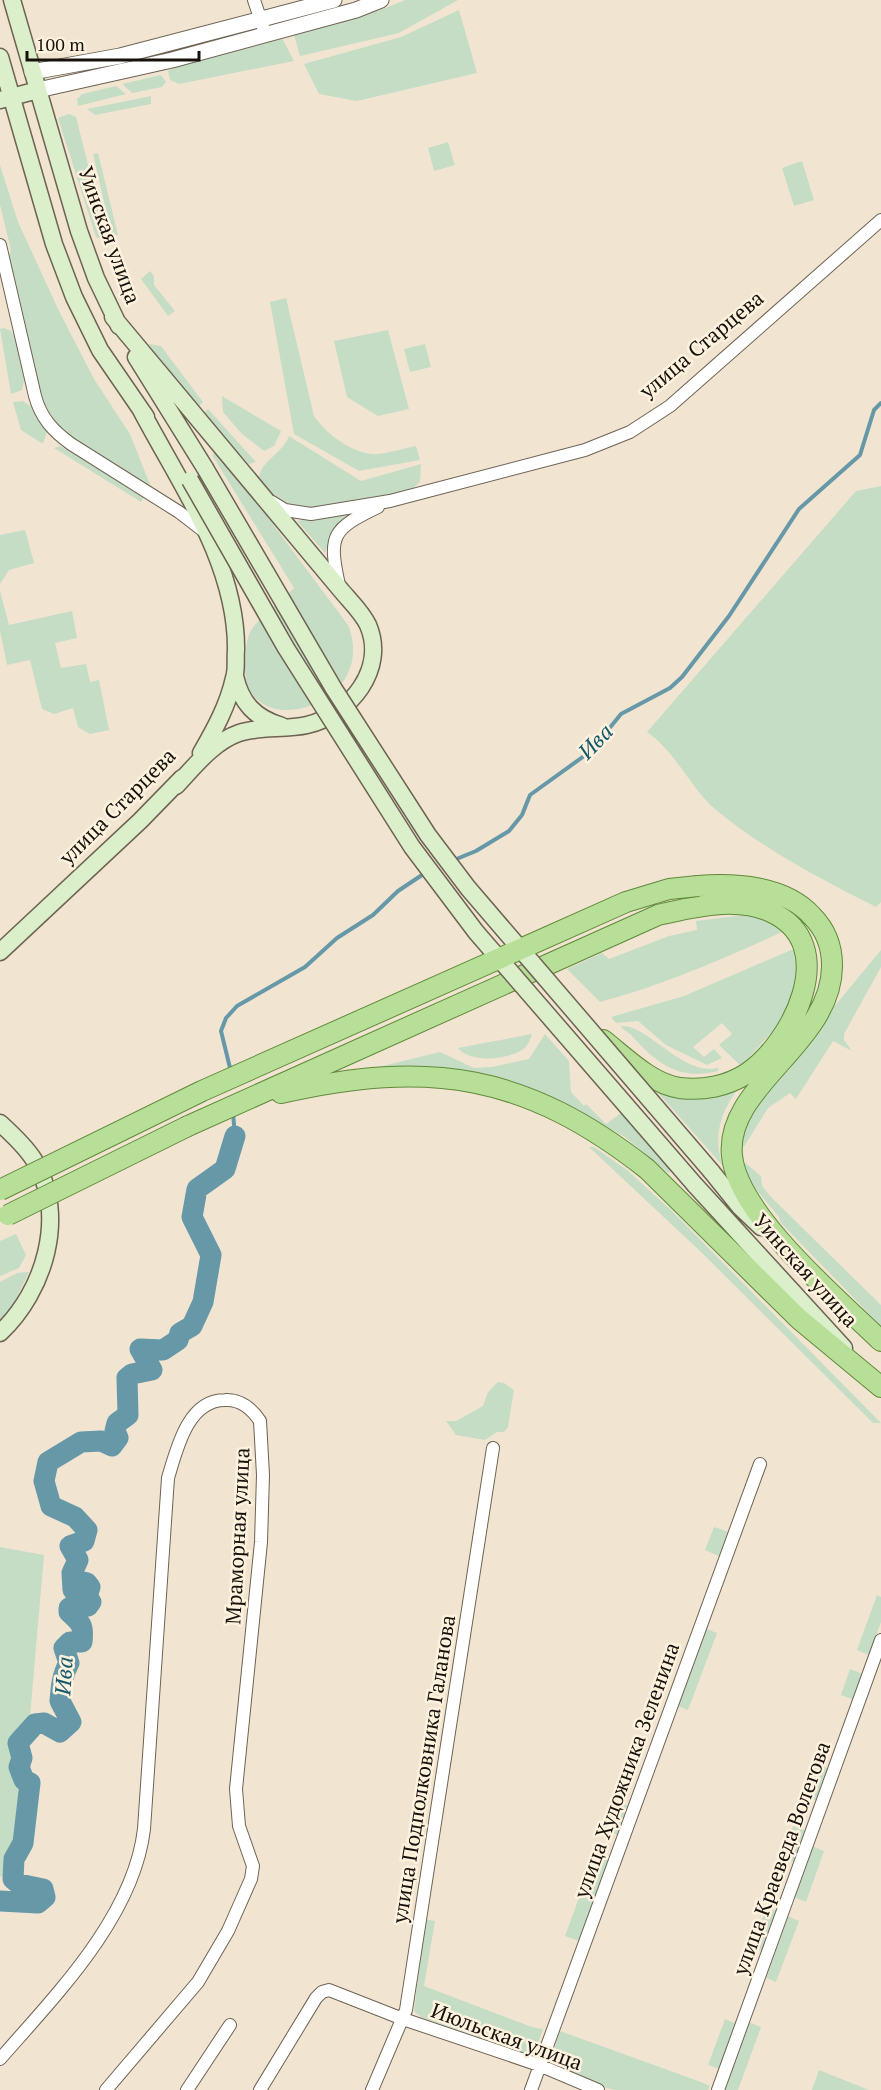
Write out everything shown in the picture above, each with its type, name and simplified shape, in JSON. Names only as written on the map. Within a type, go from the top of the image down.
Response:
[{"type":"main road","name":"Уинская улица","points":[[12,0],[79,231],[113,317],[205,468],[334,689],[428,835],[468,888],[740,1207],[881,1341]]},
{"type":"main road","points":[[0,57],[6,98],[74,297],[100,350],[141,410]]},
{"type":"main road","points":[[2,79],[32,72]]},
{"type":"main road","points":[[6,98],[38,90]]},
{"type":"main road","points":[[113,317],[266,499],[367,624],[374,657],[368,680],[353,698],[325,718],[310,725],[239,733],[230,737],[204,757],[176,786]]},
{"type":"main road","name":"Уинская улица","points":[[141,410],[190,480],[286,648],[412,847],[476,932],[695,1185],[874,1381]]},
{"type":"main road","name":"улица Старцева","points":[[0,951],[176,786],[201,753],[216,727],[235,676],[236,625],[225,581],[206,533],[141,410]]},
{"type":"main road","points":[[235,676],[243,701],[253,712],[288,727]]},
{"type":"main road","name":"Уинская улица","points":[[0,1190],[202,1091],[626,902],[669,889],[716,884],[767,890],[792,898],[821,925],[832,953],[830,987],[823,1007],[744,1108],[734,1134],[731,1154],[741,1189],[754,1209],[815,1276]]},
{"type":"main road","points":[[4,1217],[232,1106],[638,923],[697,907],[741,905],[770,911],[785,921],[805,949],[807,972],[801,1001],[788,1029],[746,1074],[717,1086],[699,1089],[678,1088],[657,1080],[584,1024]]},
{"type":"main road","points":[[232,1106],[319,1084],[370,1077],[422,1076],[500,1088],[565,1113],[620,1148],[646,1169],[799,1319],[874,1381]]},
{"type":"main road","points":[[0,1123],[34,1159],[42,1177],[49,1237],[45,1260],[33,1289],[16,1317],[0,1333]]},
{"type":"street","points":[[254,0],[263,28]]},
{"type":"street","points":[[38,90],[171,60],[334,0]]},
{"type":"street","points":[[32,72],[356,10],[381,0]]},
{"type":"street","name":"улица Старцева","points":[[390,501],[585,450],[630,432],[670,406],[881,220]]},
{"type":"street","points":[[0,245],[35,396],[43,416],[58,434],[71,444],[179,512],[206,533]]},
{"type":"street","points":[[266,499],[285,510],[311,514],[390,501]]},
{"type":"street","points":[[340,589],[332,554],[340,529],[348,521],[390,501]]},
{"type":"street","name":"Мраморная улица","points":[[0,2059],[97,1942],[115,1914],[136,1870],[144,1829],[168,1478],[183,1436],[196,1413],[205,1405],[220,1400],[239,1402],[260,1421],[263,1475],[261,1542],[236,1789],[239,1826],[251,1857],[251,1879],[228,1931],[198,1982],[106,2090]]},
{"type":"street","name":"улица Подполковника Галанова","points":[[372,2090],[403,2019],[492,1448]]},
{"type":"street","name":"улица Художника Зеленина","points":[[531,2090],[760,1464]]},
{"type":"street","name":"улица Краеведа Волегова","points":[[718,2090],[881,1640]]},
{"type":"street","name":"Июльская улица","points":[[260,2090],[312,2003],[322,1992],[336,1991],[403,2019],[539,2065],[598,2090]]},
{"type":"street","points":[[187,2090],[230,2025]]},
{"type":"green space","points":[[405,0],[458,0],[399,33],[300,56],[294,35],[383,9]]},
{"type":"green space","points":[[459,10],[477,73],[357,101],[319,94],[304,64],[401,37]]},
{"type":"green space","points":[[282,38],[294,61],[179,84],[170,80],[168,71],[189,60]]},
{"type":"green space","points":[[161,75],[166,82],[162,87],[132,93],[122,84]]},
{"type":"green space","points":[[116,86],[126,94],[78,106],[77,99],[82,94]]},
{"type":"green space","points":[[151,96],[151,104],[95,115],[87,109]]},
{"type":"green space","points":[[69,114],[76,117],[107,241],[96,237],[58,118]]},
{"type":"green space","points":[[448,142],[455,165],[434,171],[428,148]]},
{"type":"green space","points":[[98,153],[118,235],[112,236],[93,154]]},
{"type":"green space","points":[[802,161],[814,200],[794,206],[782,168]]},
{"type":"green space","points":[[0,165],[18,222],[59,311],[94,379],[130,434],[151,487],[96,455],[70,436],[50,413],[43,399],[25,338],[9,257],[11,250],[0,205]]},
{"type":"green space","points":[[150,271],[154,276],[154,285],[175,311],[168,316],[141,279]]},
{"type":"green space","points":[[286,298],[314,416],[319,423],[351,448],[369,454],[378,454],[416,446],[420,460],[359,471],[294,434],[270,302]]},
{"type":"green space","points":[[0,329],[11,331],[15,338],[24,380],[22,390],[11,394]]},
{"type":"green space","points":[[388,330],[409,409],[378,416],[347,397],[334,341]]},
{"type":"green space","points":[[149,344],[161,346],[203,402],[197,408],[166,370]]},
{"type":"green space","points":[[425,344],[431,367],[410,372],[404,349]]},
{"type":"green space","points":[[222,396],[281,431],[274,446],[264,451],[242,434],[223,412]]},
{"type":"green space","points":[[23,401],[33,408],[47,432],[43,444],[21,430],[13,402]]},
{"type":"green space","points":[[208,409],[256,462],[249,464],[202,415]]},
{"type":"green space","points":[[289,436],[361,481],[421,464],[420,482],[412,489],[330,508],[298,508],[285,504],[274,496],[259,477],[264,466]]},
{"type":"green space","points":[[60,446],[145,495],[141,502],[54,448]]},
{"type":"green space","points":[[214,453],[266,515],[348,625],[353,654],[345,678],[329,696],[307,707],[283,710],[263,704],[249,688],[245,661],[249,634],[263,616],[294,588],[212,455]]},
{"type":"green space","points":[[881,486],[881,902],[876,907],[793,863],[735,825],[707,801],[667,750],[647,732],[856,491]]},
{"type":"green space","points":[[348,513],[334,528],[325,553],[297,521]]},
{"type":"green space","points":[[25,530],[34,563],[9,570],[0,584],[0,535]]},
{"type":"green space","points":[[0,591],[9,625],[72,611],[77,638],[55,643],[61,668],[86,664],[90,682],[99,680],[109,730],[90,734],[78,727],[73,708],[54,714],[42,709],[30,660],[7,665],[0,631]]},
{"type":"green space","points":[[744,915],[767,918],[784,931],[693,971],[600,1002],[567,969],[602,953],[609,959],[669,936],[697,930],[696,921]]},
{"type":"green space","points":[[798,947],[805,961],[783,1020],[741,1066],[719,1045],[732,1034],[722,1023],[693,1047],[704,1057],[714,1049],[722,1058],[707,1065],[666,1045],[638,1021],[616,1023],[611,1017],[684,996]]},
{"type":"green space","points":[[881,950],[881,967],[844,1034],[844,1040],[852,1051],[833,1041],[796,1099],[790,1093],[768,1108],[743,1148],[744,1162],[761,1176],[762,1186],[770,1196],[881,1305],[881,1326],[780,1222],[779,1217],[754,1187],[745,1172],[740,1147],[748,1111]]},
{"type":"green space","points":[[621,1026],[643,1033],[692,1065],[705,1069],[718,1068],[718,1071],[692,1074],[671,1068],[651,1055]]},
{"type":"green space","points":[[532,1034],[524,1048],[498,1058],[471,1056],[458,1048]]},
{"type":"green space","points":[[545,1034],[569,1061],[571,1092],[606,1124],[621,1113],[671,1171],[668,1173],[625,1137],[553,1099],[362,1071],[440,1052],[474,1068],[492,1067],[529,1059]]},
{"type":"green space","points":[[743,1082],[730,1101],[721,1121],[718,1143],[723,1166],[652,1086]]},
{"type":"green space","points":[[589,1147],[594,1147],[627,1170],[671,1210],[881,1423],[873,1423],[701,1252]]},
{"type":"green space","points":[[16,1234],[26,1255],[19,1268],[0,1276],[0,1241]]},
{"type":"green space","points":[[29,1272],[14,1303],[0,1323],[0,1282],[17,1273]]},
{"type":"green space","points":[[498,1382],[514,1390],[508,1427],[504,1432],[497,1432],[485,1440],[456,1435],[446,1421],[456,1421],[483,1406],[488,1392]]},
{"type":"green space","points":[[714,1527],[729,1532],[719,1556],[705,1550]]},
{"type":"green space","points":[[0,1547],[44,1555],[30,1717],[11,1872],[0,1877]]},
{"type":"green space","points":[[877,1595],[881,1597],[881,1622],[869,1655],[857,1650]]},
{"type":"green space","points":[[704,1628],[717,1633],[688,1710],[675,1705]]},
{"type":"green space","points":[[850,1669],[863,1674],[854,1700],[841,1695]]},
{"type":"green space","points":[[816,1764],[829,1769],[817,1801],[804,1796]]},
{"type":"green space","points":[[614,1801],[629,1806],[618,1835],[604,1829]]},
{"type":"green space","points":[[793,1826],[807,1831],[795,1863],[782,1858]]},
{"type":"green space","points":[[812,1846],[824,1851],[806,1902],[794,1897]]},
{"type":"green space","points":[[596,1851],[610,1856],[579,1941],[565,1936]]},
{"type":"green space","points":[[767,1907],[777,1911],[763,1951],[752,1947]]},
{"type":"green space","points":[[787,1916],[799,1921],[776,1982],[764,1977]]},
{"type":"green space","points":[[425,1919],[435,1921],[424,1986],[532,2027],[543,2029],[533,2057],[421,2017],[414,2011]]},
{"type":"green space","points":[[725,2019],[737,2024],[719,2069],[708,2065]]},
{"type":"green space","points":[[748,2022],[761,2027],[738,2090],[723,2090]]},
{"type":"green space","points":[[560,2031],[710,2086],[708,2090],[615,2090],[599,2086],[570,2073],[556,2062],[552,2056]]},
{"type":"green space","points":[[819,2070],[869,2090],[812,2090]]},
{"type":"waterway","name":"Ива","points":[[454,860],[476,851],[509,831],[522,815],[530,795],[591,751],[621,714],[670,688],[682,677],[729,616],[799,509],[860,455],[874,410],[881,403]]},
{"type":"waterway","name":"Ива","points":[[231,1072],[221,1031],[226,1018],[237,1006],[305,967],[337,938],[373,915],[398,891],[425,873]]},
{"type":"waterway","points":[[233,1113],[235,1136]]},
{"type":"waterway","name":"Ива","points":[[0,1901],[38,1903],[45,1897],[43,1889],[19,1884],[13,1879],[14,1859],[23,1843],[30,1783],[24,1780],[19,1767],[22,1758],[18,1743],[35,1724],[44,1723],[60,1732],[71,1722],[60,1701],[63,1677],[69,1663],[64,1648],[70,1642],[82,1642],[82,1628],[69,1612],[69,1608],[88,1606],[91,1602],[87,1597],[90,1587],[87,1583],[83,1582],[78,1590],[73,1590],[72,1573],[78,1560],[70,1546],[84,1541],[87,1530],[75,1517],[51,1506],[44,1481],[48,1462],[81,1442],[101,1441],[112,1446],[118,1438],[115,1431],[117,1423],[128,1415],[127,1378],[132,1374],[152,1370],[140,1349],[163,1350],[178,1340],[180,1333],[192,1326],[203,1302],[211,1255],[192,1217],[197,1189],[225,1169],[235,1136]]}]
